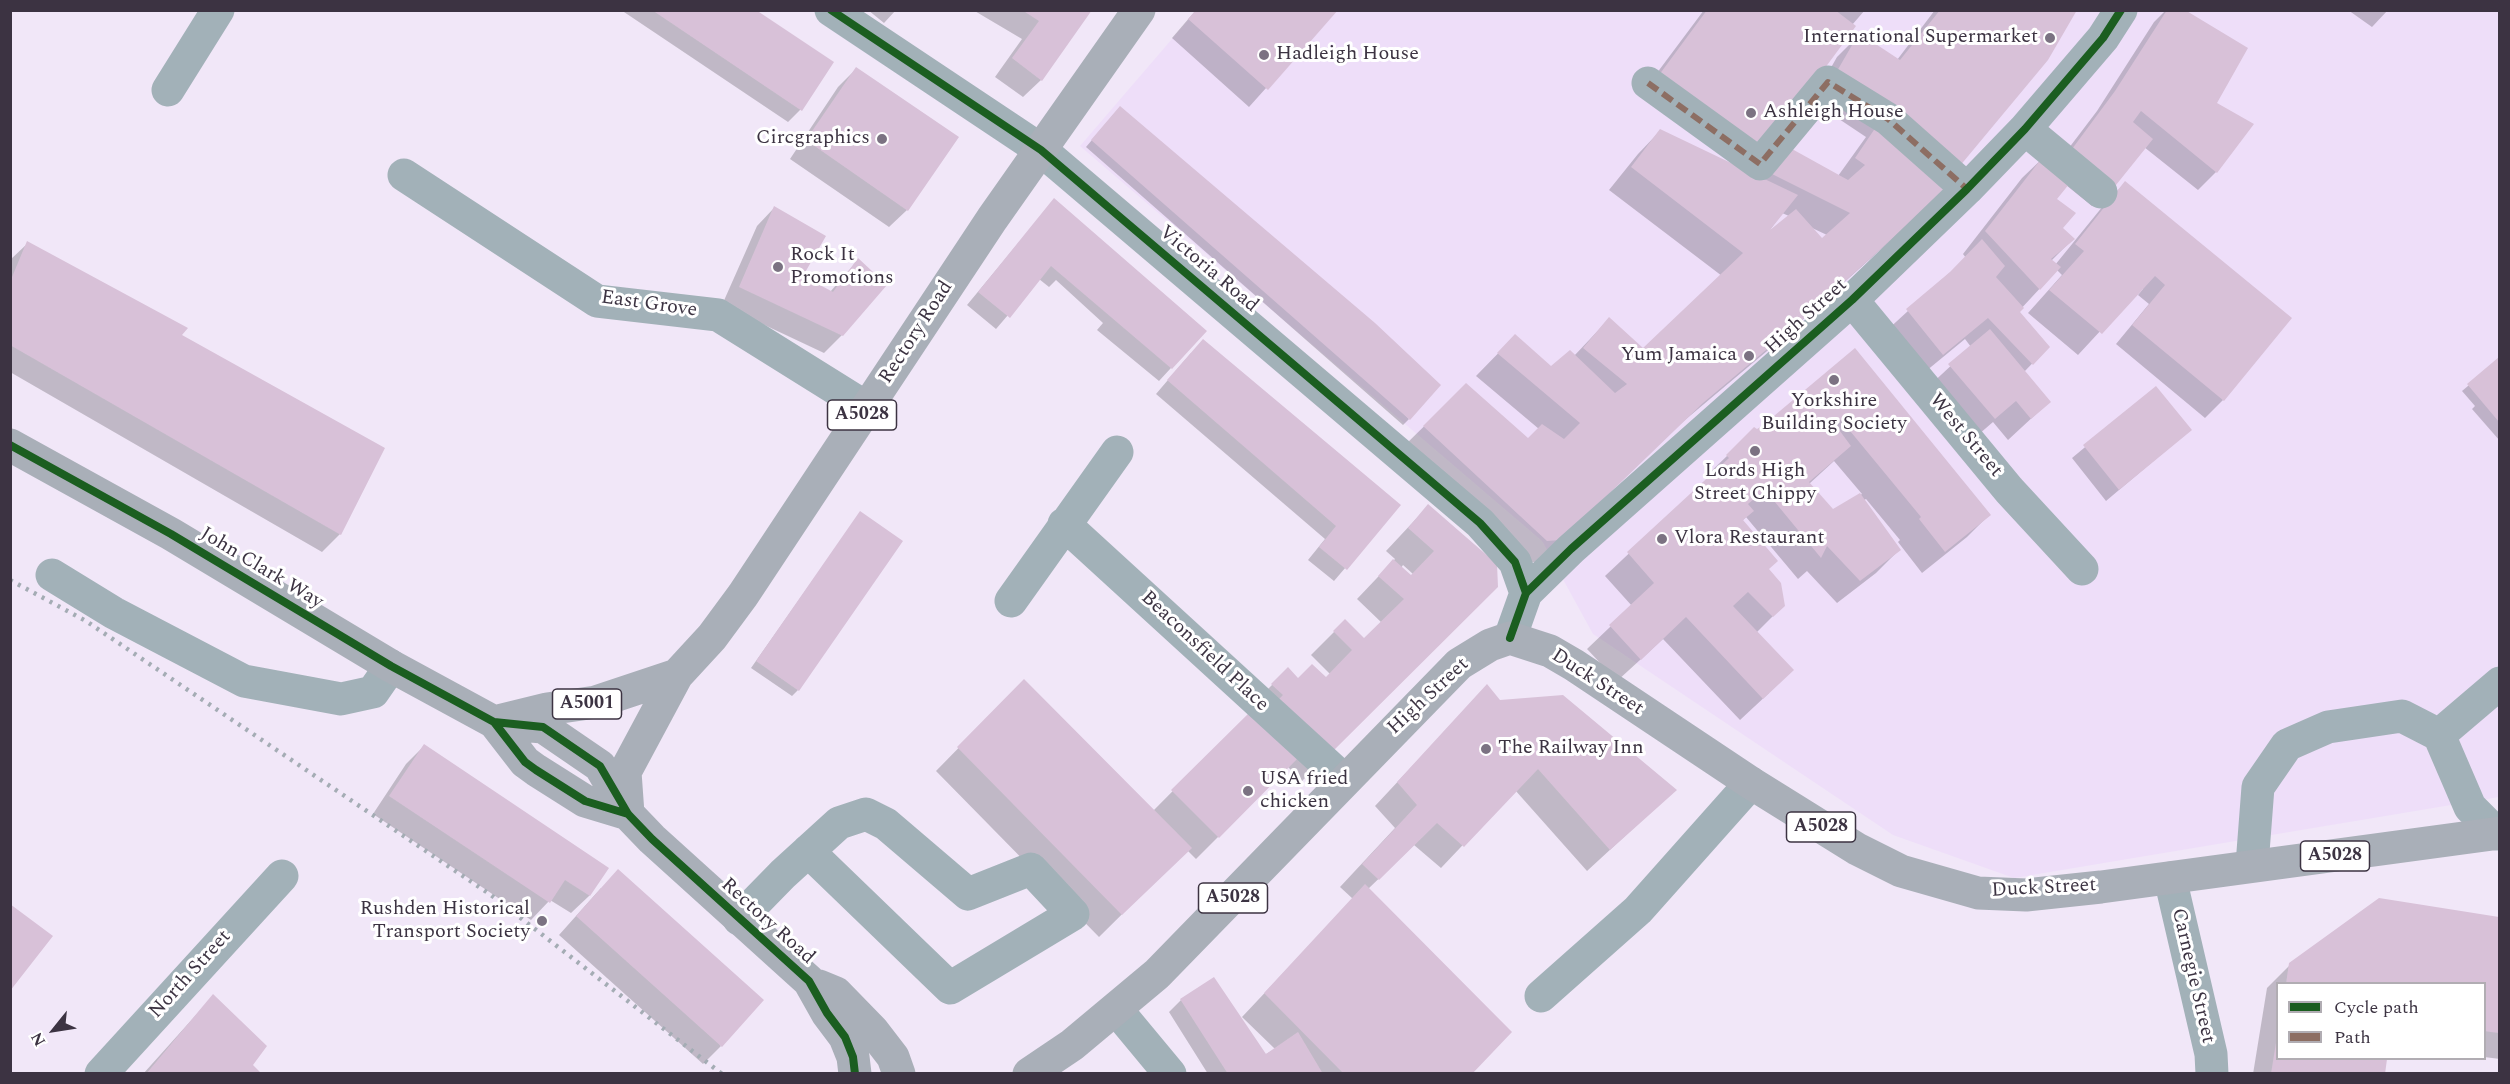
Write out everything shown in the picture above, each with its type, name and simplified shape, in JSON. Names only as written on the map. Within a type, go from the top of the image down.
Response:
[{"type":"main road","name":"Rectory Road","points":[[628,814],[625,772],[677,675],[712,637],[743,595],[992,219],[1139,10]]},
{"type":"main road","name":"John Clark Way","points":[[10,445],[171,534],[391,666],[494,722]]},
{"type":"main road","name":"High Street","points":[[1029,1074],[1072,1045],[1156,974],[1459,664],[1490,645],[1510,638]]},
{"type":"main road","name":"Duck Street","points":[[1510,638],[1550,651],[1574,665],[1751,783],[1857,849],[1901,872],[1978,893],[2026,895],[2498,834]]},
{"type":"main road","name":"A5001","points":[[494,722],[597,702],[677,675]]},
{"type":"main road","name":"Rectory Road","points":[[494,722],[525,762],[585,801],[628,814],[739,919],[809,981],[836,993],[873,1031],[893,1057],[899,1074]]},
{"type":"main road","name":"Rectory Road","points":[[809,981],[826,1013],[845,1037],[854,1065]]},
{"type":"main road","points":[[854,1065],[884,1074]]},
{"type":"street","points":[[168,90],[218,10]]},
{"type":"street","name":"Victoria Road","points":[[831,10],[1041,150],[1480,523],[1515,562],[1526,593]]},
{"type":"street","name":"High Street","points":[[1510,638],[1526,593],[1571,549],[1852,300],[1967,189],[2025,129],[2103,38],[2121,10]]},
{"type":"street","points":[[1648,83],[1760,164],[1828,82],[1888,119],[1967,189]]},
{"type":"street","points":[[2025,129],[2101,192]]},
{"type":"street","name":"East Grove","points":[[404,175],[597,301],[718,315],[867,408]]},
{"type":"street","name":"West Street","points":[[1852,300],[2009,490],[2082,568]]},
{"type":"street","points":[[1011,601],[1117,452]]},
{"type":"street","name":"Beaconsfield Place","points":[[1064,524],[1344,780]]},
{"type":"street","points":[[52,574],[114,613],[244,681],[341,699],[373,692],[391,666]]},
{"type":"street","points":[[2439,735],[2499,683]]},
{"type":"street","points":[[2252,865],[2258,787],[2287,745],[2328,727],[2402,716],[2439,735],[2470,807],[2498,834]]},
{"type":"street","points":[[1541,996],[1638,910],[1751,783]]},
{"type":"street","points":[[739,919],[808,851],[839,823],[866,814],[886,824],[968,894],[1031,869],[1073,914],[950,988],[808,851]]},
{"type":"street","name":"North Street","points":[[101,1074],[282,876]]},
{"type":"street","name":"Carnegie Street","points":[[2170,878],[2211,1054],[2212,1074]]},
{"type":"street","points":[[1116,1009],[1170,1074]]},
{"type":"shaded area","points":[[1196,11],[2499,11],[2499,797],[2014,878],[1893,835],[1593,634],[1542,541],[1080,146]]},
{"type":"building","points":[[652,10],[756,10],[834,62],[802,111]]},
{"type":"building","points":[[1022,10],[1092,10],[1042,81],[1012,58],[1039,21]]},
{"type":"building","name":"Hadleigh House","points":[[1196,10],[1338,10],[1268,90],[1188,19]]},
{"type":"building","name":"Ashleigh House","points":[[1707,10],[1835,10],[1856,26],[1763,152],[1659,75]]},
{"type":"building","points":[[1940,10],[2077,10],[2048,60],[1954,173],[1833,78],[1859,33],[1900,60]]},
{"type":"building","points":[[2167,10],[2185,10],[2248,48],[2217,103],[2254,124],[2217,173],[2141,111],[2133,122],[2153,139],[2116,185],[2072,149],[2115,91]]},
{"type":"building","name":"Circgraphics","points":[[856,67],[959,137],[908,211],[806,140]]},
{"type":"building","points":[[1120,106],[1375,323],[1441,385],[1410,420],[1091,140]]},
{"type":"building","points":[[1880,121],[1954,183],[1803,319],[1703,403],[1561,540],[1547,541],[1423,426],[1466,383],[1528,438],[1542,424],[1564,439],[1580,423],[1497,353],[1515,334],[1551,366],[1570,350],[1615,393],[1627,384],[1583,348],[1609,317],[1643,348],[1743,253],[1631,167],[1660,129],[1798,195],[1770,230],[1796,209],[1822,238],[1850,213],[1768,172],[1783,144],[1848,180],[1865,165],[1855,158]]},
{"type":"building","points":[[2045,154],[2074,178],[2057,199],[2076,213],[2063,228],[2075,239],[2051,259],[2061,267],[2040,290],[1985,231]]},
{"type":"building","points":[[2125,181],[2292,318],[2224,401],[2132,325],[2165,285],[2155,276],[2102,334],[2049,290],[2084,251],[2075,244]]},
{"type":"building","points":[[1054,198],[1207,331],[1172,369],[1051,266],[1010,318],[978,292]]},
{"type":"building","name":"Rock It Promotions","points":[[774,206],[826,236],[803,276],[833,292],[858,258],[887,285],[843,336],[739,287]]},
{"type":"building","points":[[1982,239],[2005,266],[1996,277],[2024,308],[2020,312],[2050,347],[2033,365],[1988,318],[1943,355],[1906,309],[1950,272]]},
{"type":"building","points":[[27,241],[188,328],[182,335],[385,448],[341,535],[10,345],[10,282]]},
{"type":"building","points":[[1990,329],[2051,402],[2031,419],[2016,401],[1995,419],[1948,364]]},
{"type":"building","points":[[1203,339],[1401,505],[1347,570],[1319,547],[1336,526],[1167,380]]},
{"type":"building","points":[[1855,348],[1991,515],[1945,552],[1919,519],[1921,517],[1841,420],[1834,423],[1851,446],[1809,482],[1833,509],[1860,493],[1901,550],[1860,581],[1827,546],[1821,558],[1765,490],[1748,504],[1754,511],[1743,520],[1778,561],[1769,569],[1781,583],[1785,606],[1773,617],[1748,592],[1733,606],[1794,670],[1763,699],[1686,617],[1641,660],[1609,625],[1654,583],[1627,552],[1729,458],[1726,455],[1754,427],[1757,429],[1762,426]]},
{"type":"building","points":[[2499,357],[2499,422],[2467,384]]},
{"type":"building","points":[[2156,386],[2192,430],[2119,490],[2083,445]]},
{"type":"building","points":[[1428,504],[1497,564],[1498,587],[1325,759],[1271,707],[1283,695],[1271,684],[1288,667],[1298,678],[1312,664],[1326,677],[1352,650],[1333,631],[1345,619],[1364,638],[1404,599],[1378,576],[1393,559],[1411,575],[1434,551],[1408,528]]},
{"type":"building","points":[[860,511],[903,541],[799,691],[756,661]]},
{"type":"building","points":[[1024,679],[1192,848],[1122,915],[957,747]]},
{"type":"building","points":[[1487,684],[1500,700],[1563,695],[1677,790],[1610,850],[1538,769],[1464,847],[1437,823],[1379,880],[1362,864],[1417,805],[1397,782]]},
{"type":"building","points":[[1252,710],[1299,757],[1219,838],[1171,790]]},
{"type":"building","points":[[424,744],[609,868],[590,896],[565,880],[550,903],[389,796]]},
{"type":"building","points":[[618,869],[764,1000],[722,1047],[576,916]]},
{"type":"building","points":[[1365,884],[1512,1032],[1472,1074],[1344,1074],[1264,993]]},
{"type":"building","points":[[2379,898],[2499,917],[2499,1033],[2486,1031],[2486,982],[2286,982],[2289,963]]},
{"type":"building","points":[[10,904],[53,936],[10,991]]},
{"type":"building","points":[[1214,977],[1266,1054],[1298,1032],[1323,1074],[1228,1074],[1180,999]]},
{"type":"building","points":[[213,994],[267,1046],[253,1065],[262,1074],[146,1074]]},
{"type":"building","points":[[2276,1043],[2276,1060],[2387,1060],[2385,1074],[2271,1074]]},
{"type":"railway","points":[[10,580],[86,621],[491,895],[722,1074]]},
{"type":"marked path","points":[[1648,83],[1760,164],[1828,82],[1888,119],[1967,189]]},
{"type":"cycle path","points":[[831,10],[1041,150],[1480,523],[1515,562],[1526,593]]},
{"type":"cycle path","points":[[1510,638],[1526,593],[1571,549],[1852,300],[1967,189],[2025,129],[2103,38],[2121,10]]},
{"type":"cycle path","points":[[10,445],[171,534],[391,666],[494,722],[543,727],[600,766],[628,814],[652,839],[809,981],[827,1013],[845,1037],[853,1057],[855,1074]]},
{"type":"cycle path","points":[[494,722],[525,762],[536,770],[585,801],[628,814]]},
{"type":"place","name":"International Supermarket","points":[[2050,38]]},
{"type":"place","name":"Hadleigh House","points":[[1264,55]]},
{"type":"place","name":"Ashleigh House","points":[[1751,113]]},
{"type":"place","name":"Circgraphics","points":[[882,139]]},
{"type":"place","name":"Rock It Promotions","points":[[778,267]]},
{"type":"place","name":"Yum Jamaica","points":[[1749,356]]},
{"type":"place","name":"Yorkshire Building Society","points":[[1834,380]]},
{"type":"place","name":"Lords High Street Chippy","points":[[1755,451]]},
{"type":"place","name":"Vlora Restaurant","points":[[1662,539]]},
{"type":"place","name":"The Railway Inn","points":[[1486,749]]},
{"type":"place","name":"USA fried chicken","points":[[1248,791]]},
{"type":"place","name":"Rushden Historical Transport Society","points":[[542,921]]}]
